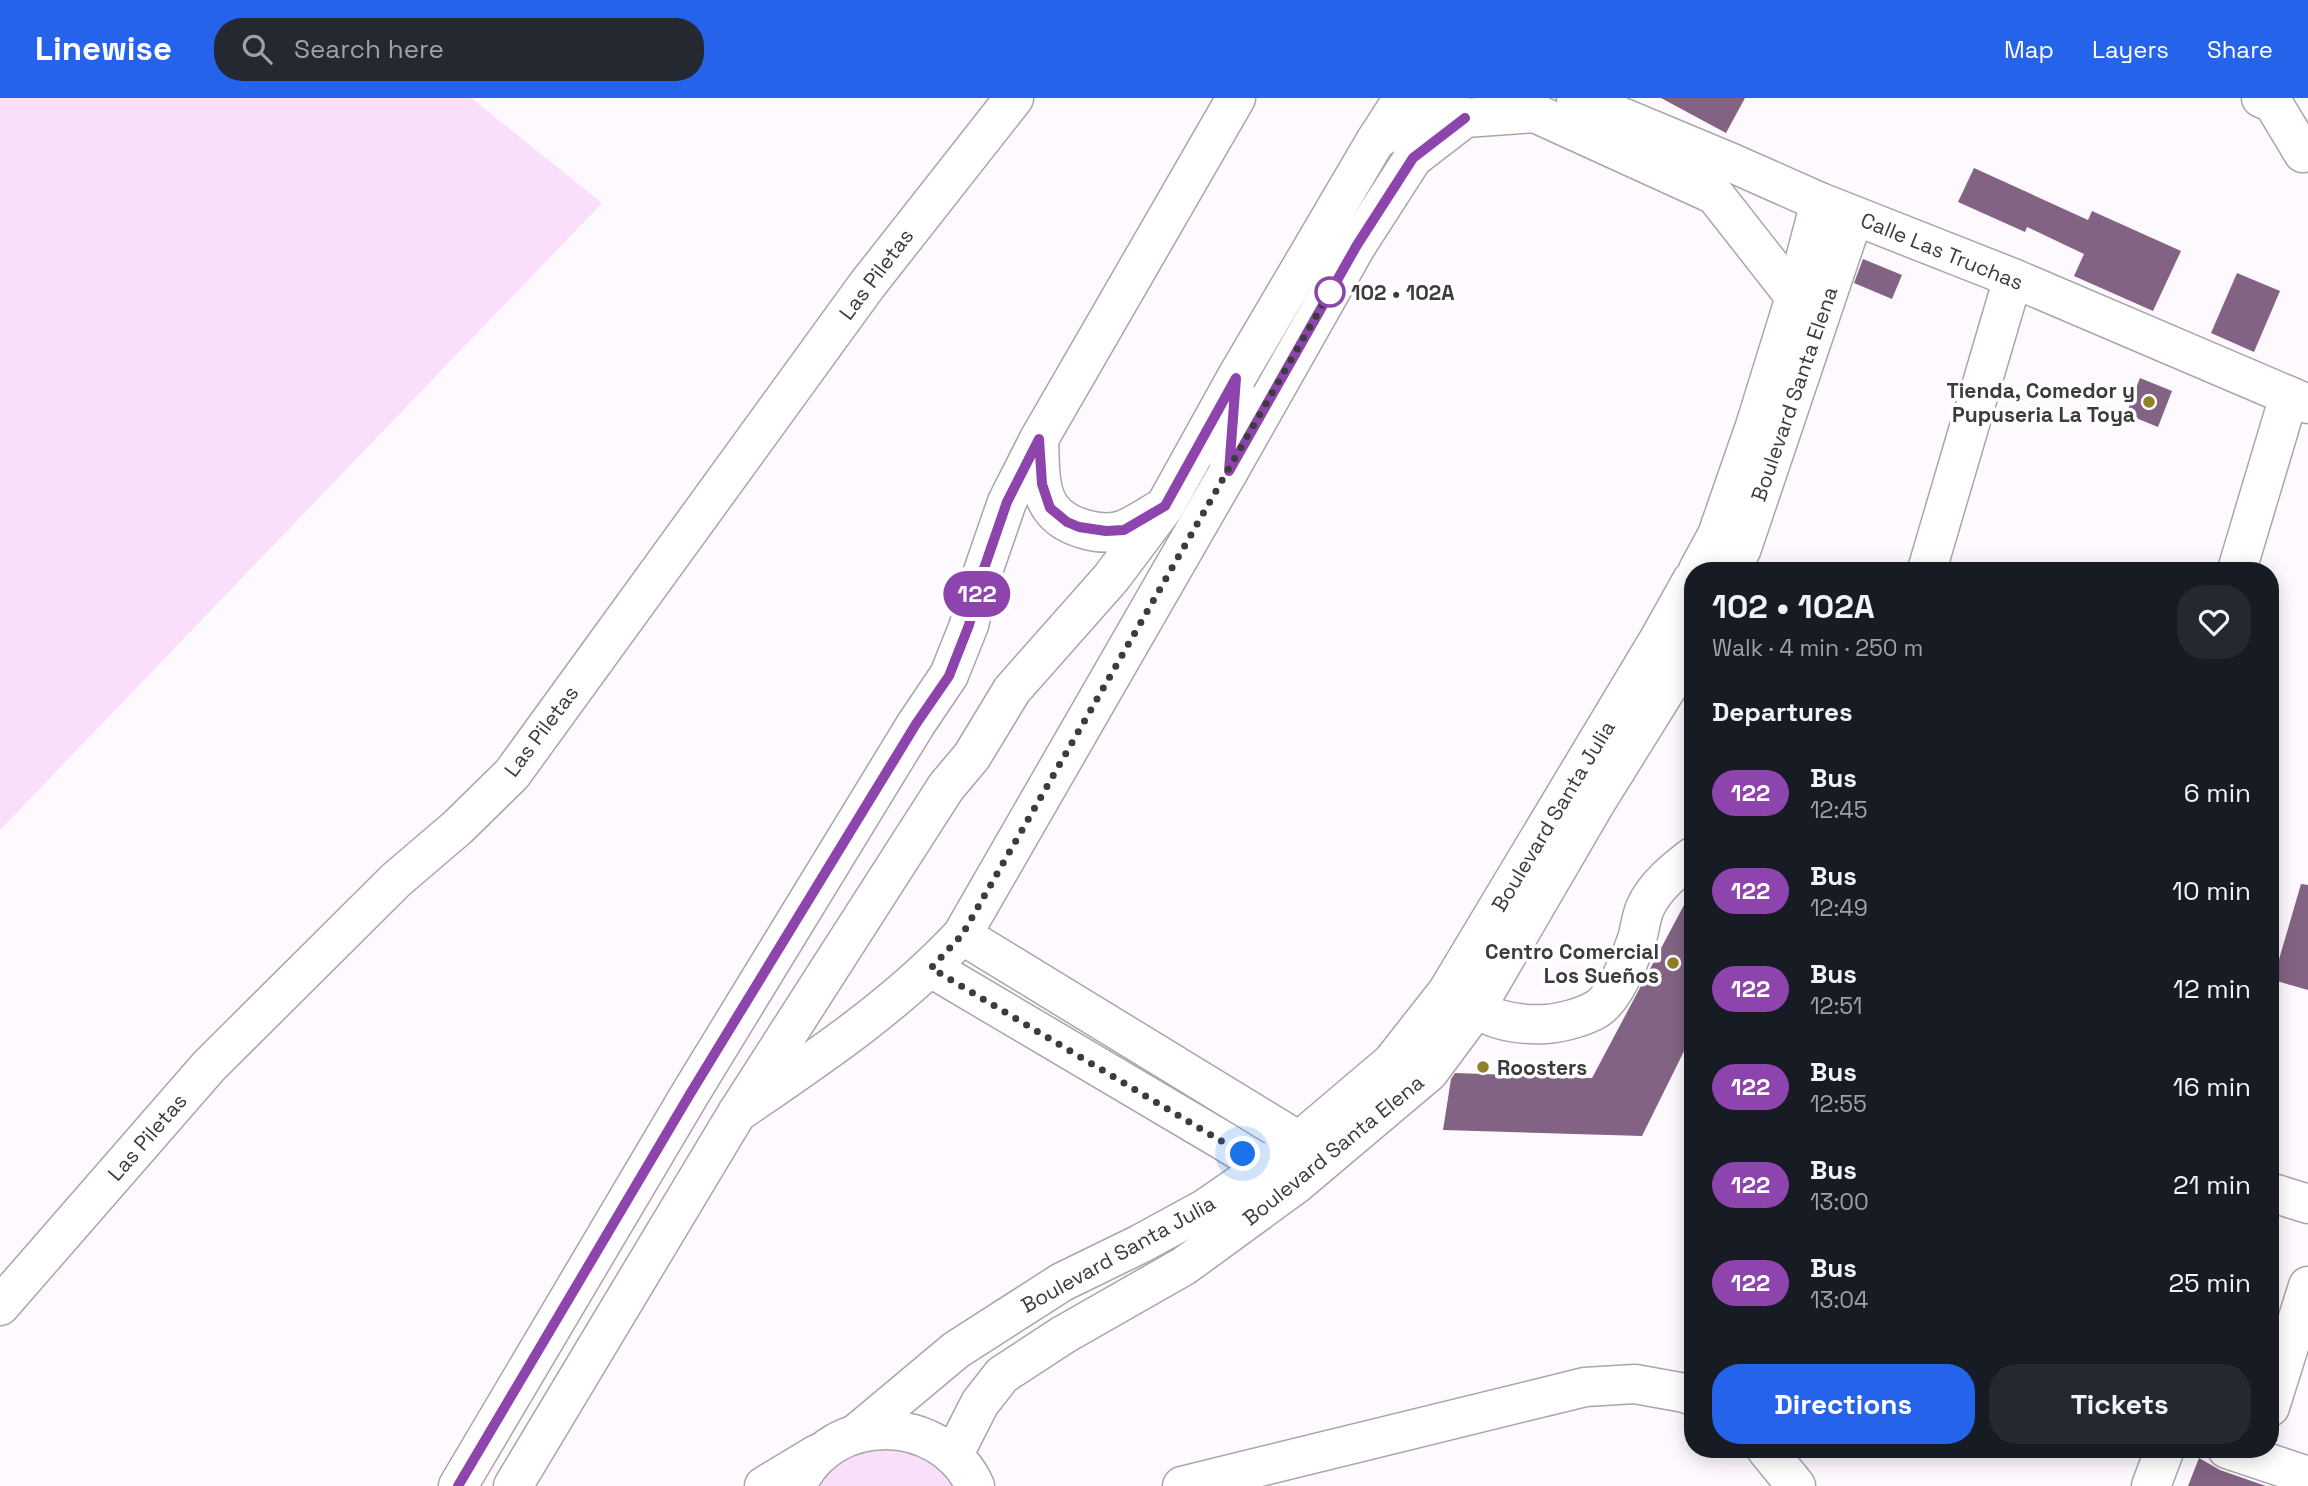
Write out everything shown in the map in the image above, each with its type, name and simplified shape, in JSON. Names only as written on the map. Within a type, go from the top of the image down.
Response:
[{"type":"main road","name":"Las Piletas","points":[[0,1306],[209,1066],[396,880],[458,828],[512,774],[867,285],[1014,98]]},
{"type":"main road","points":[[458,1486],[696,1082],[916,724],[949,676],[969,625],[979,583],[1007,502],[1039,439],[1236,98]]},
{"type":"main road","points":[[513,1486],[737,1113],[939,799],[972,756],[1012,690],[1111,578],[1165,506],[1236,378],[1403,98]]},
{"type":"main road","points":[[2261,98],[2273,103],[2303,152]]},
{"type":"main road","name":"Calle Las Truchas","points":[[1580,99],[1631,108],[1724,179],[1795,297]]},
{"type":"main road","points":[[737,1113],[850,1035],[931,968],[962,935],[1357,245],[1413,158],[1457,108]]},
{"type":"main road","name":"Calle Las Truchas","points":[[1376,140],[1457,108],[1535,113],[1724,179],[1837,209],[2013,278],[2298,400]]},
{"type":"main road","points":[[1702,562],[1717,535],[1755,426],[1795,297],[1837,209]]},
{"type":"main road","name":"Boulevard Santa Elena","points":[[1735,562],[1742,548],[1837,209]]},
{"type":"main road","points":[[1929,562],[2013,278]]},
{"type":"main road","points":[[1229,471],[1236,378]]},
{"type":"main road","points":[[2239,562],[2298,400]]},
{"type":"main road","points":[[1039,439],[1045,496],[1050,508],[1067,522],[1091,531],[1124,530],[1165,506]]},
{"type":"main road","name":"Boulevard Santa Julia","points":[[1461,1001],[1684,595]]},
{"type":"main road","name":"Boulevard Santa Elena","points":[[1313,1150],[1429,1072],[1461,1001],[1595,804],[1684,661]]},
{"type":"main road","points":[[1461,1001],[1498,1021],[1535,1025],[1555,1024],[1599,1008],[1613,991],[1627,964],[1644,910],[1654,892],[1684,863]]},
{"type":"main road","points":[[962,935],[1313,1150]]},
{"type":"main road","points":[[931,968],[1280,1176]]},
{"type":"main road","name":"Boulevard Santa Julia","points":[[843,1440],[956,1350],[1062,1282],[1206,1208],[1280,1176],[1313,1150]]},
{"type":"main road","name":"Boulevard Santa Elena","points":[[970,1478],[979,1403],[1002,1375],[1063,1335],[1184,1266],[1280,1176]]},
{"type":"main road","points":[[2279,1195],[2308,1204]]},
{"type":"main road","points":[[2279,1378],[2308,1286]]},
{"type":"main road","points":[[1182,1486],[1585,1387],[1635,1384],[1684,1392]]},
{"type":"main road","points":[[764,1486],[843,1440],[892,1429],[925,1437],[970,1478]]},
{"type":"main road","points":[[797,1486],[803,1472],[843,1440]]},
{"type":"main road","points":[[1773,1458],[1796,1486]]},
{"type":"main road","points":[[2151,1486],[2162,1458]]},
{"type":"main road","points":[[2262,1458],[2308,1476]]},
{"type":"shaded area","points":[[0,98],[471,98],[602,203],[0,830]]},
{"type":"shaded area","points":[[885,1445],[937,1462],[958,1486],[814,1486],[830,1468],[845,1457]]},
{"type":"building","points":[[1661,98],[1745,98],[1726,133]]},
{"type":"building","points":[[1974,168],[2088,220],[2092,211],[2181,251],[2153,311],[2074,276],[2084,254],[2027,227],[2025,232],[1958,202]]},
{"type":"building","points":[[1863,259],[1902,275],[1892,299],[1854,283]]},
{"type":"building","points":[[2237,273],[2280,291],[2254,352],[2211,333]]},
{"type":"building","name":"Tienda, Comedor y Pupuseria La Toya","points":[[2140,378],[2172,391],[2158,427],[2126,414]]},
{"type":"building","points":[[2301,884],[2308,885],[2308,990],[2279,982],[2279,959]]},
{"type":"building","name":"Centro Comercial Los Sueños","points":[[1684,905],[1684,1051],[1642,1136],[1443,1130],[1451,1079],[1455,1073],[1592,1078]]},
{"type":"building","points":[[2199,1458],[2220,1470],[2266,1486],[2188,1486]]},
{"type":"bus line","name":"122","points":[[458,1486],[690,1094],[916,724],[949,676],[969,625],[979,583],[1007,502],[1039,439],[1042,484],[1050,508],[1067,522],[1091,531],[1124,530],[1165,506],[1236,378],[1229,471],[1357,245],[1413,158],[1465,118]]},
{"type":"place","name":"102 • 102A","points":[[1330,292]]},
{"type":"place","name":"Tienda, Comedor y Pupuseria La Toya","points":[[2149,402]]},
{"type":"place","name":"Centro Comercial Los Sueños","points":[[1673,963]]},
{"type":"place","name":"Roosters","points":[[1483,1067]]},
{"type":"route","points":[[1243,1154],[931,968],[962,935],[1331,290],[1330,292]]}]
